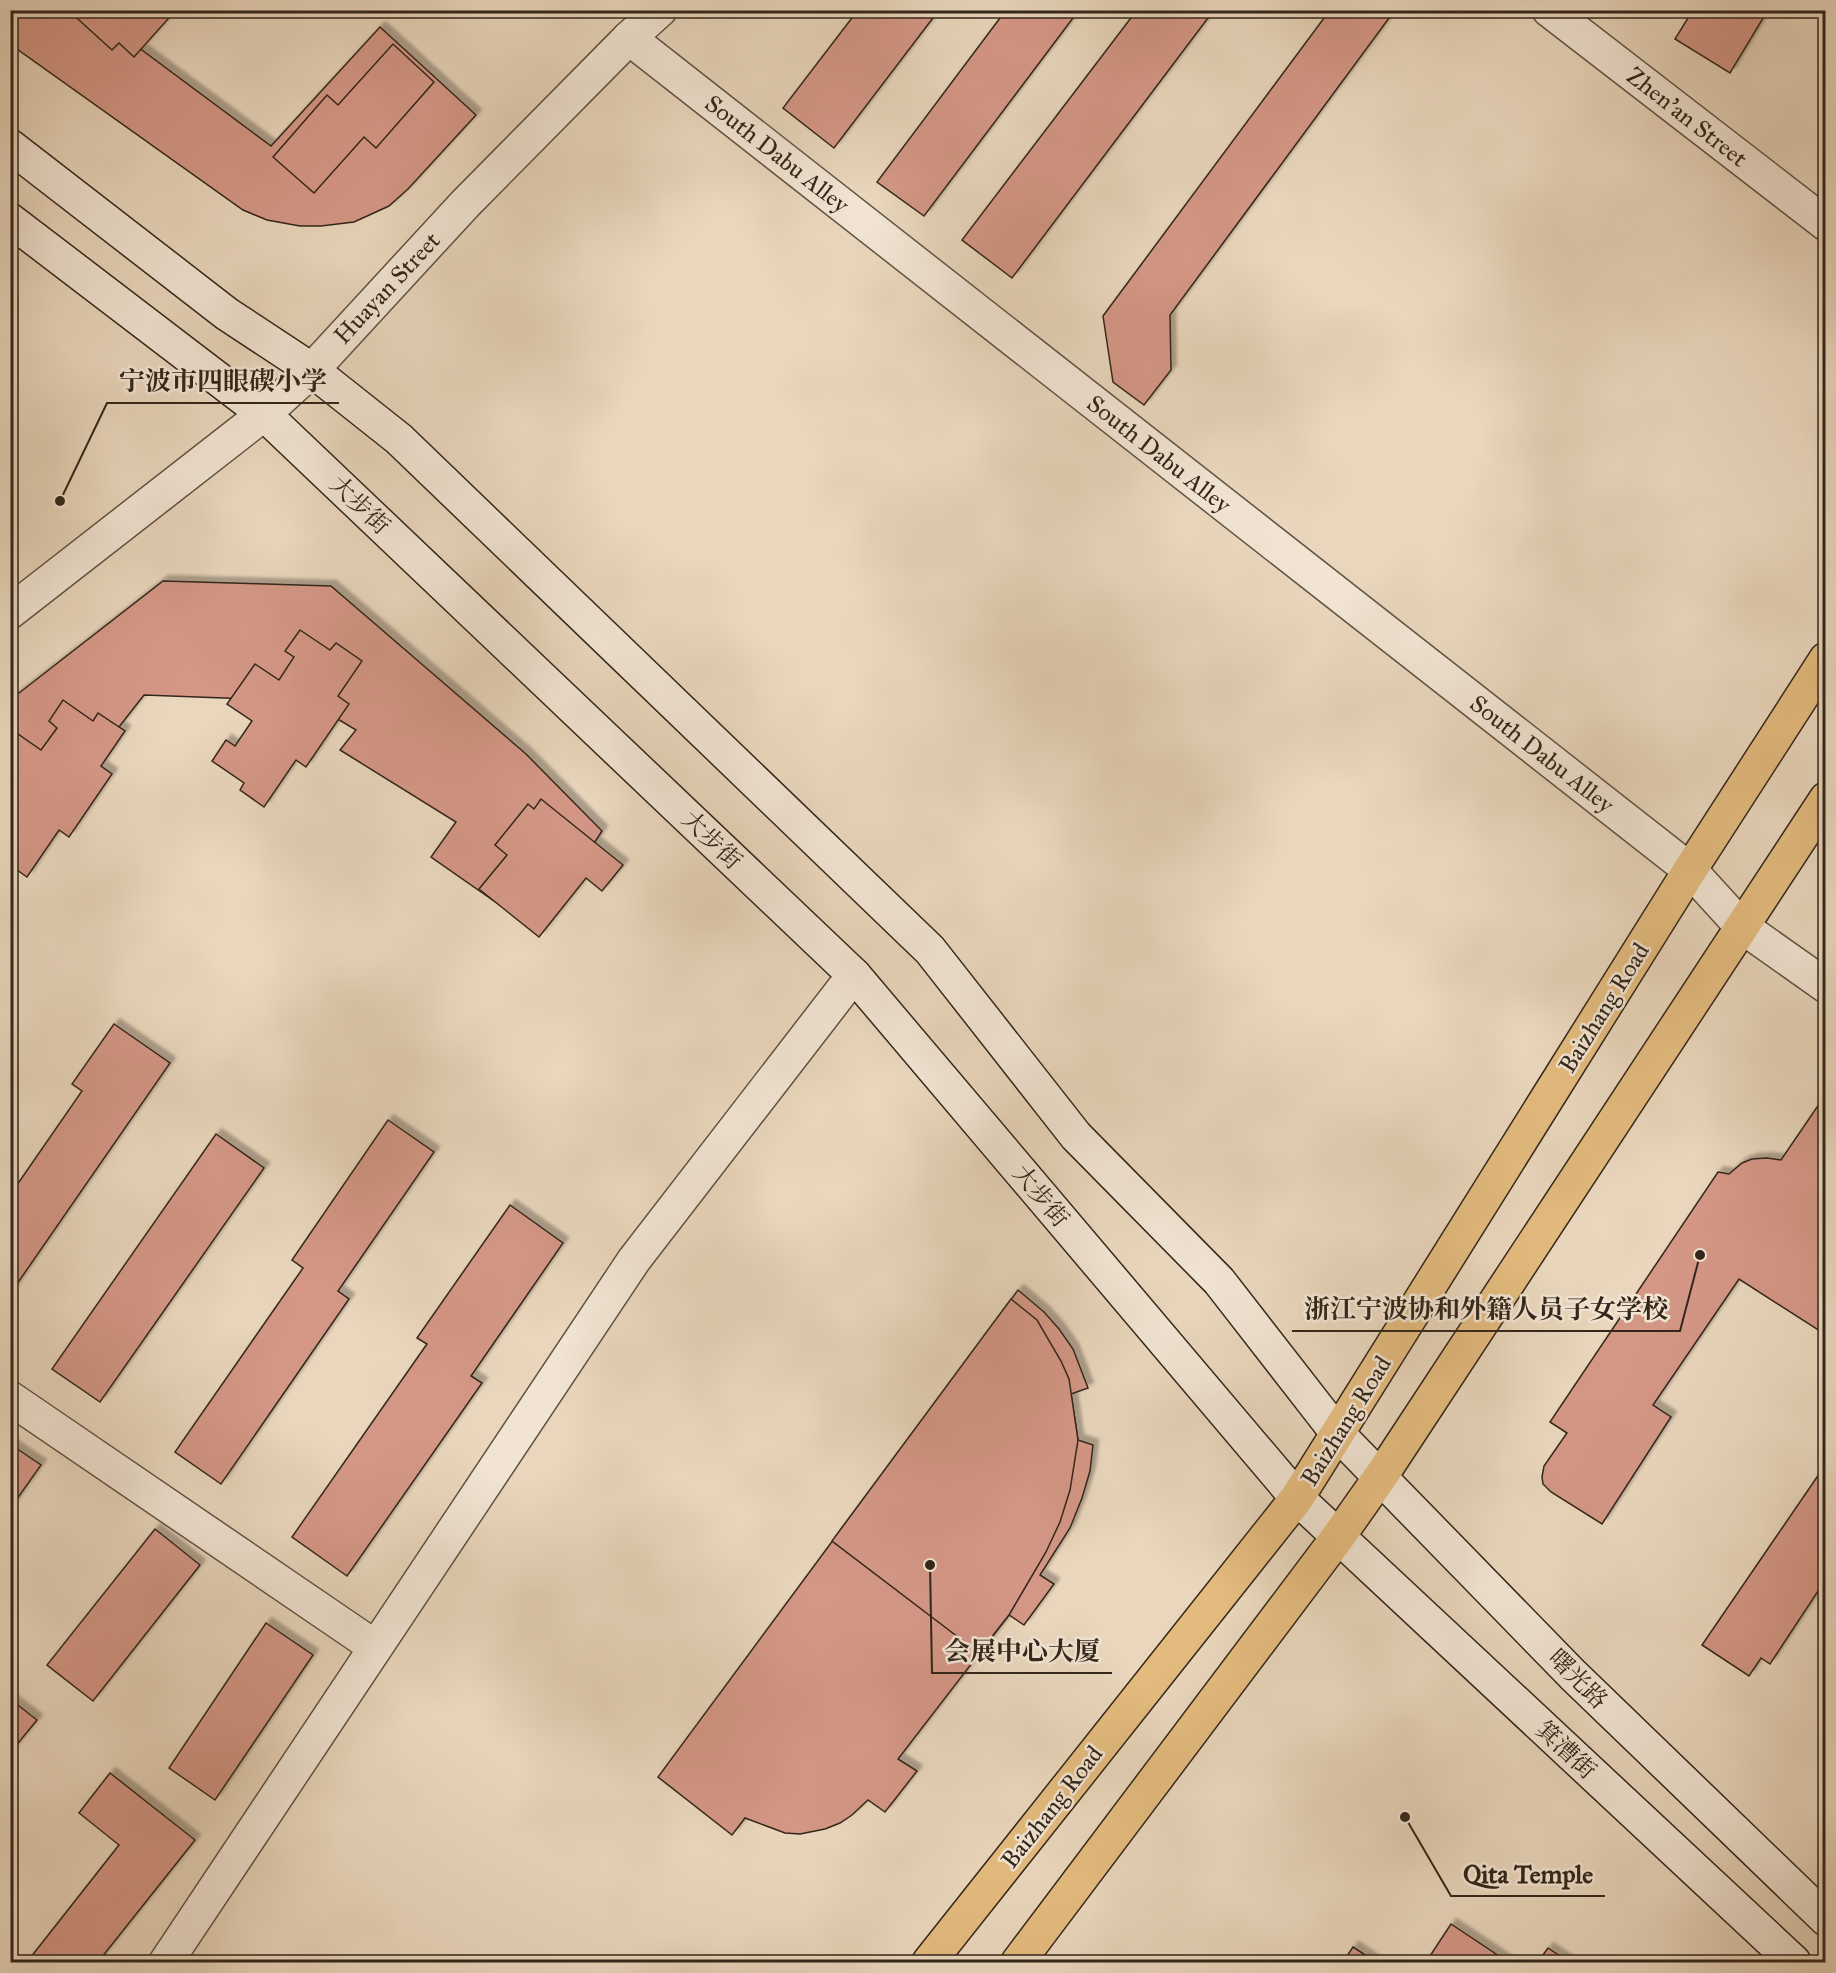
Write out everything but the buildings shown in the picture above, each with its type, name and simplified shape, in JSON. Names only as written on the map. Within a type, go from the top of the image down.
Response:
[{"type":"main road","name":"Huayan Street","points":[[10,612],[264,414],[312,370],[465,204],[629,38],[660,10]]},
{"type":"main road","name":"Zhen'an Street","points":[[1549,10],[1826,224]]},
{"type":"main road","name":"South Dabu Alley","points":[[629,38],[1690,870],[1742,926],[1826,986]]},
{"type":"main road","points":[[10,146],[227,314],[312,370],[399,439],[930,950],[1076,1136],[1219,1281],[1338,1434]]},
{"type":"main road","name":"大步街","points":[[10,220],[264,414],[854,975],[1297,1498],[1338,1537]]},
{"type":"main road","name":"Baizhang Road","points":[[929,1962],[1297,1498],[1690,870],[1826,659]]},
{"type":"main road","points":[[1018,1962],[1338,1537],[1381,1476],[1826,799]]},
{"type":"main road","points":[[166,1962],[634,1260],[854,975]]},
{"type":"main road","points":[[10,1398],[375,1647]]},
{"type":"main road","name":"曙光路","points":[[1338,1434],[1573,1675],[1826,1918]]},
{"type":"main road","name":"箕漕街","points":[[1338,1537],[1794,1962]]},
{"type":"place","name":"宁波市四眼碶小学","points":[[60,501]]},
{"type":"place","name":"浙江宁波协和外籍人员子女学校","points":[[1700,1255]]},
{"type":"place","name":"会展中心大厦","points":[[930,1565]]},
{"type":"place","name":"Qita Temple","points":[[1405,1817]]}]
